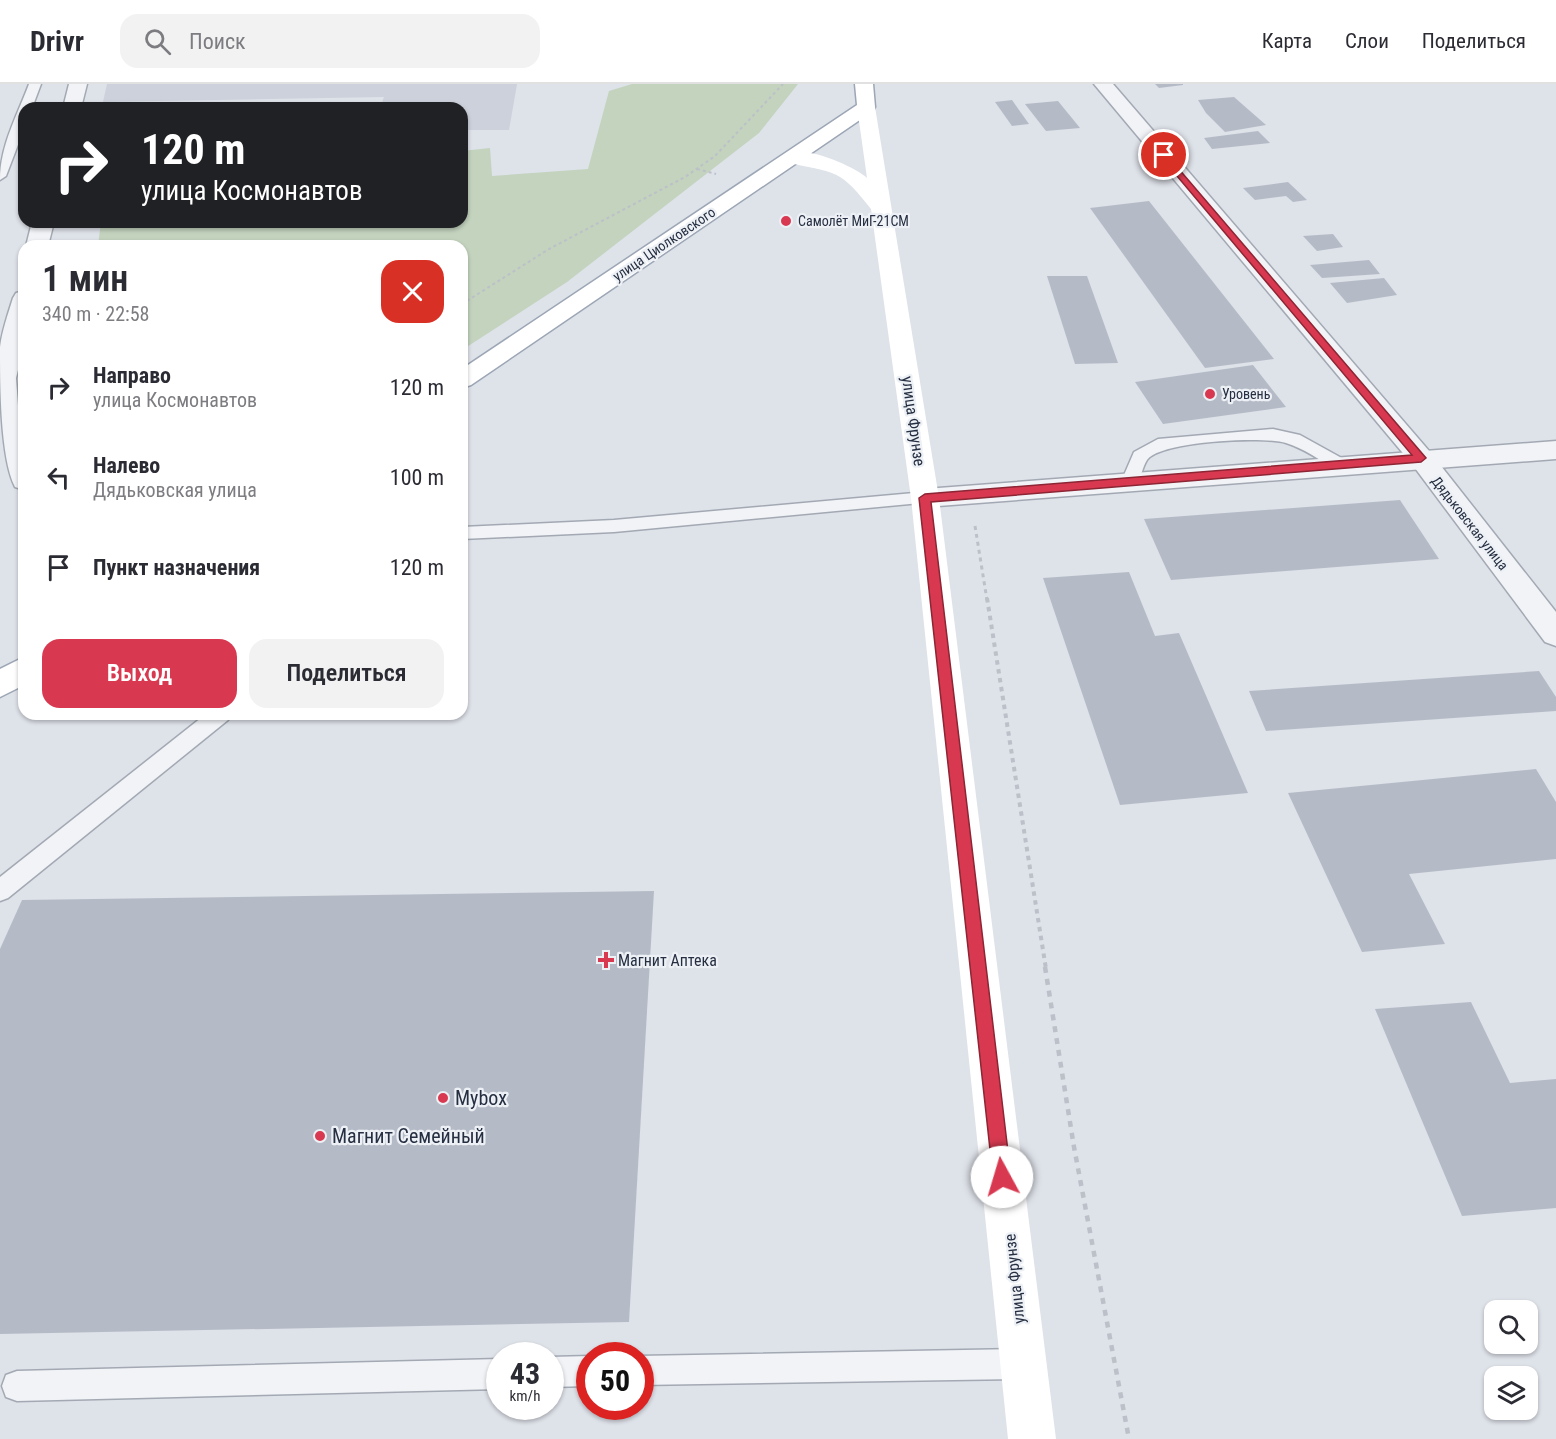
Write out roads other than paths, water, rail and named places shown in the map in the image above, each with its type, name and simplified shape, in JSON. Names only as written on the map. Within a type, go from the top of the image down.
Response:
[{"type":"main road","name":"улица Циолковского","points":[[468,376],[793,158],[865,96]]},
{"type":"main road","name":"улица Фрунзе","points":[[865,96],[925,498],[1032,1439]]},
{"type":"main road","points":[[793,158],[828,162],[845,168],[861,181],[882,210]]},
{"type":"main road","points":[[0,685],[18,673]]},
{"type":"street","points":[[74,102],[78,84]]},
{"type":"street","name":"Дядьковская улица","points":[[1103,84],[1421,458],[1556,633]]},
{"type":"street","points":[[18,320],[2,378],[6,419],[18,460]]},
{"type":"street","points":[[925,498],[1421,458],[1556,450]]},
{"type":"lane","points":[[28,102],[35,84]]},
{"type":"lane","points":[[0,176],[18,129]]},
{"type":"lane","points":[[1130,482],[1140,456],[1164,443],[1197,440],[1273,434],[1294,439],[1341,465]]},
{"type":"lane","points":[[468,533],[614,526],[925,498]]},
{"type":"lane","points":[[0,891],[214,720]]},
{"type":"lane","points":[[654,1370],[1023,1364]]},
{"type":"lane","points":[[17,1386],[486,1374]]},
{"type":"place","name":"Самолёт МиГ-21СМ","points":[[786,221]]},
{"type":"place","name":"Уровень","points":[[1210,394]]},
{"type":"place","name":"Магнит Аптека","points":[[606,960]]},
{"type":"place","name":"Mybox","points":[[443,1098]]},
{"type":"place","name":"Магнит Семейный","points":[[320,1136]]}]
